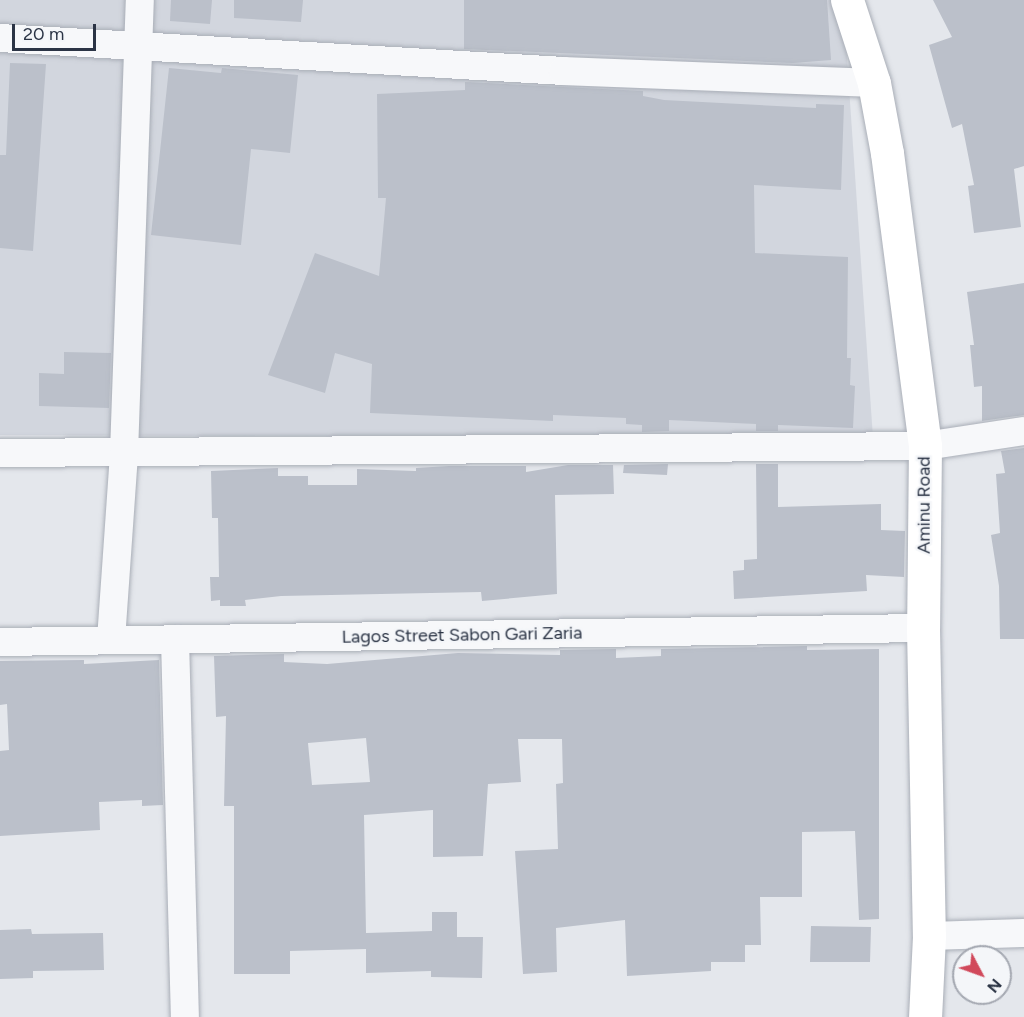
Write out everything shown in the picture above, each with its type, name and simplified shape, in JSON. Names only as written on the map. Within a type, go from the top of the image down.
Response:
[{"type":"street","points":[[111,640],[124,453],[136,45],[140,0]]},
{"type":"street","name":"Aminu Road","points":[[847,0],[874,83],[925,446],[923,628],[929,936],[925,1017]]},
{"type":"street","points":[[0,38],[551,70],[874,83]]},
{"type":"street","points":[[0,453],[925,446],[1024,431]]},
{"type":"street","name":"Lagos Street Sabon Gari Zaria","points":[[0,642],[923,628]]},
{"type":"street","points":[[175,639],[185,1017]]},
{"type":"street","points":[[929,936],[1024,933]]},
{"type":"shaded area","points":[[0,0],[837,0],[844,14],[873,438],[0,435]]},
{"type":"building","points":[[171,0],[212,0],[210,24],[170,21]]},
{"type":"building","points":[[234,0],[303,0],[301,22],[234,18]]},
{"type":"building","points":[[464,0],[827,0],[831,60],[793,63],[464,49]]},
{"type":"building","points":[[933,0],[1024,0],[1024,166],[1014,169],[1021,227],[974,233],[968,186],[974,185],[962,124],[952,128],[929,45],[952,37]]},
{"type":"building","points":[[10,63],[46,64],[33,251],[0,248],[0,155],[6,155]]},
{"type":"building","points":[[169,68],[221,73],[222,68],[298,75],[290,153],[251,149],[241,245],[151,235]]},
{"type":"building","points":[[465,82],[643,91],[643,96],[664,100],[816,108],[816,104],[844,105],[841,190],[754,185],[755,253],[848,257],[847,358],[851,358],[850,385],[855,386],[853,428],[778,425],[778,431],[756,431],[756,424],[669,420],[669,431],[642,432],[642,425],[626,424],[626,418],[553,415],[553,421],[370,413],[372,364],[335,353],[325,393],[268,375],[315,253],[379,276],[386,198],[378,198],[377,94],[465,90]]},
{"type":"building","points":[[1024,283],[1024,415],[982,421],[982,386],[974,387],[970,345],[974,345],[967,292]]},
{"type":"building","points":[[64,352],[111,353],[109,408],[39,406],[39,373],[64,374]]},
{"type":"building","points":[[1024,448],[1024,639],[1000,639],[999,586],[991,535],[1000,533],[996,474],[1005,473],[1001,451]]},
{"type":"building","points":[[668,464],[667,475],[623,473],[624,465]]},
{"type":"building","points":[[756,464],[778,464],[778,507],[881,504],[881,530],[905,531],[904,577],[866,575],[867,591],[734,599],[733,571],[744,570],[744,560],[757,559]]},
{"type":"building","points":[[568,465],[613,465],[614,494],[555,495],[557,594],[482,601],[481,592],[281,596],[245,600],[246,606],[220,606],[220,600],[211,601],[210,577],[219,577],[218,518],[212,518],[211,471],[278,468],[278,476],[308,476],[308,485],[357,485],[357,469],[416,471],[416,468],[449,466],[526,466],[526,472]]},
{"type":"building","points":[[807,646],[807,650],[879,649],[879,919],[859,920],[855,831],[802,832],[802,897],[760,897],[761,945],[745,945],[745,962],[711,962],[711,971],[627,976],[625,920],[556,928],[557,972],[523,974],[515,851],[558,849],[556,784],[563,783],[562,739],[518,739],[521,782],[488,784],[483,856],[433,857],[433,810],[364,815],[366,933],[432,931],[432,912],[457,912],[457,937],[483,937],[482,978],[431,977],[431,971],[366,973],[366,949],[290,951],[290,974],[234,974],[234,806],[224,806],[226,716],[216,717],[214,656],[284,654],[284,662],[327,664],[458,653],[560,655],[560,650],[616,649],[616,658],[661,656],[661,649]],"holes":[[[366,738],[370,782],[312,785],[308,743]]]},
{"type":"building","points":[[84,660],[84,664],[159,660],[163,805],[142,806],[142,800],[99,802],[100,830],[0,836],[0,751],[9,750],[7,704],[0,705],[0,661]]},
{"type":"building","points":[[811,926],[871,927],[870,962],[810,962]]},
{"type":"building","points":[[31,929],[32,934],[103,933],[104,970],[33,971],[33,978],[0,979],[0,930]]}]
